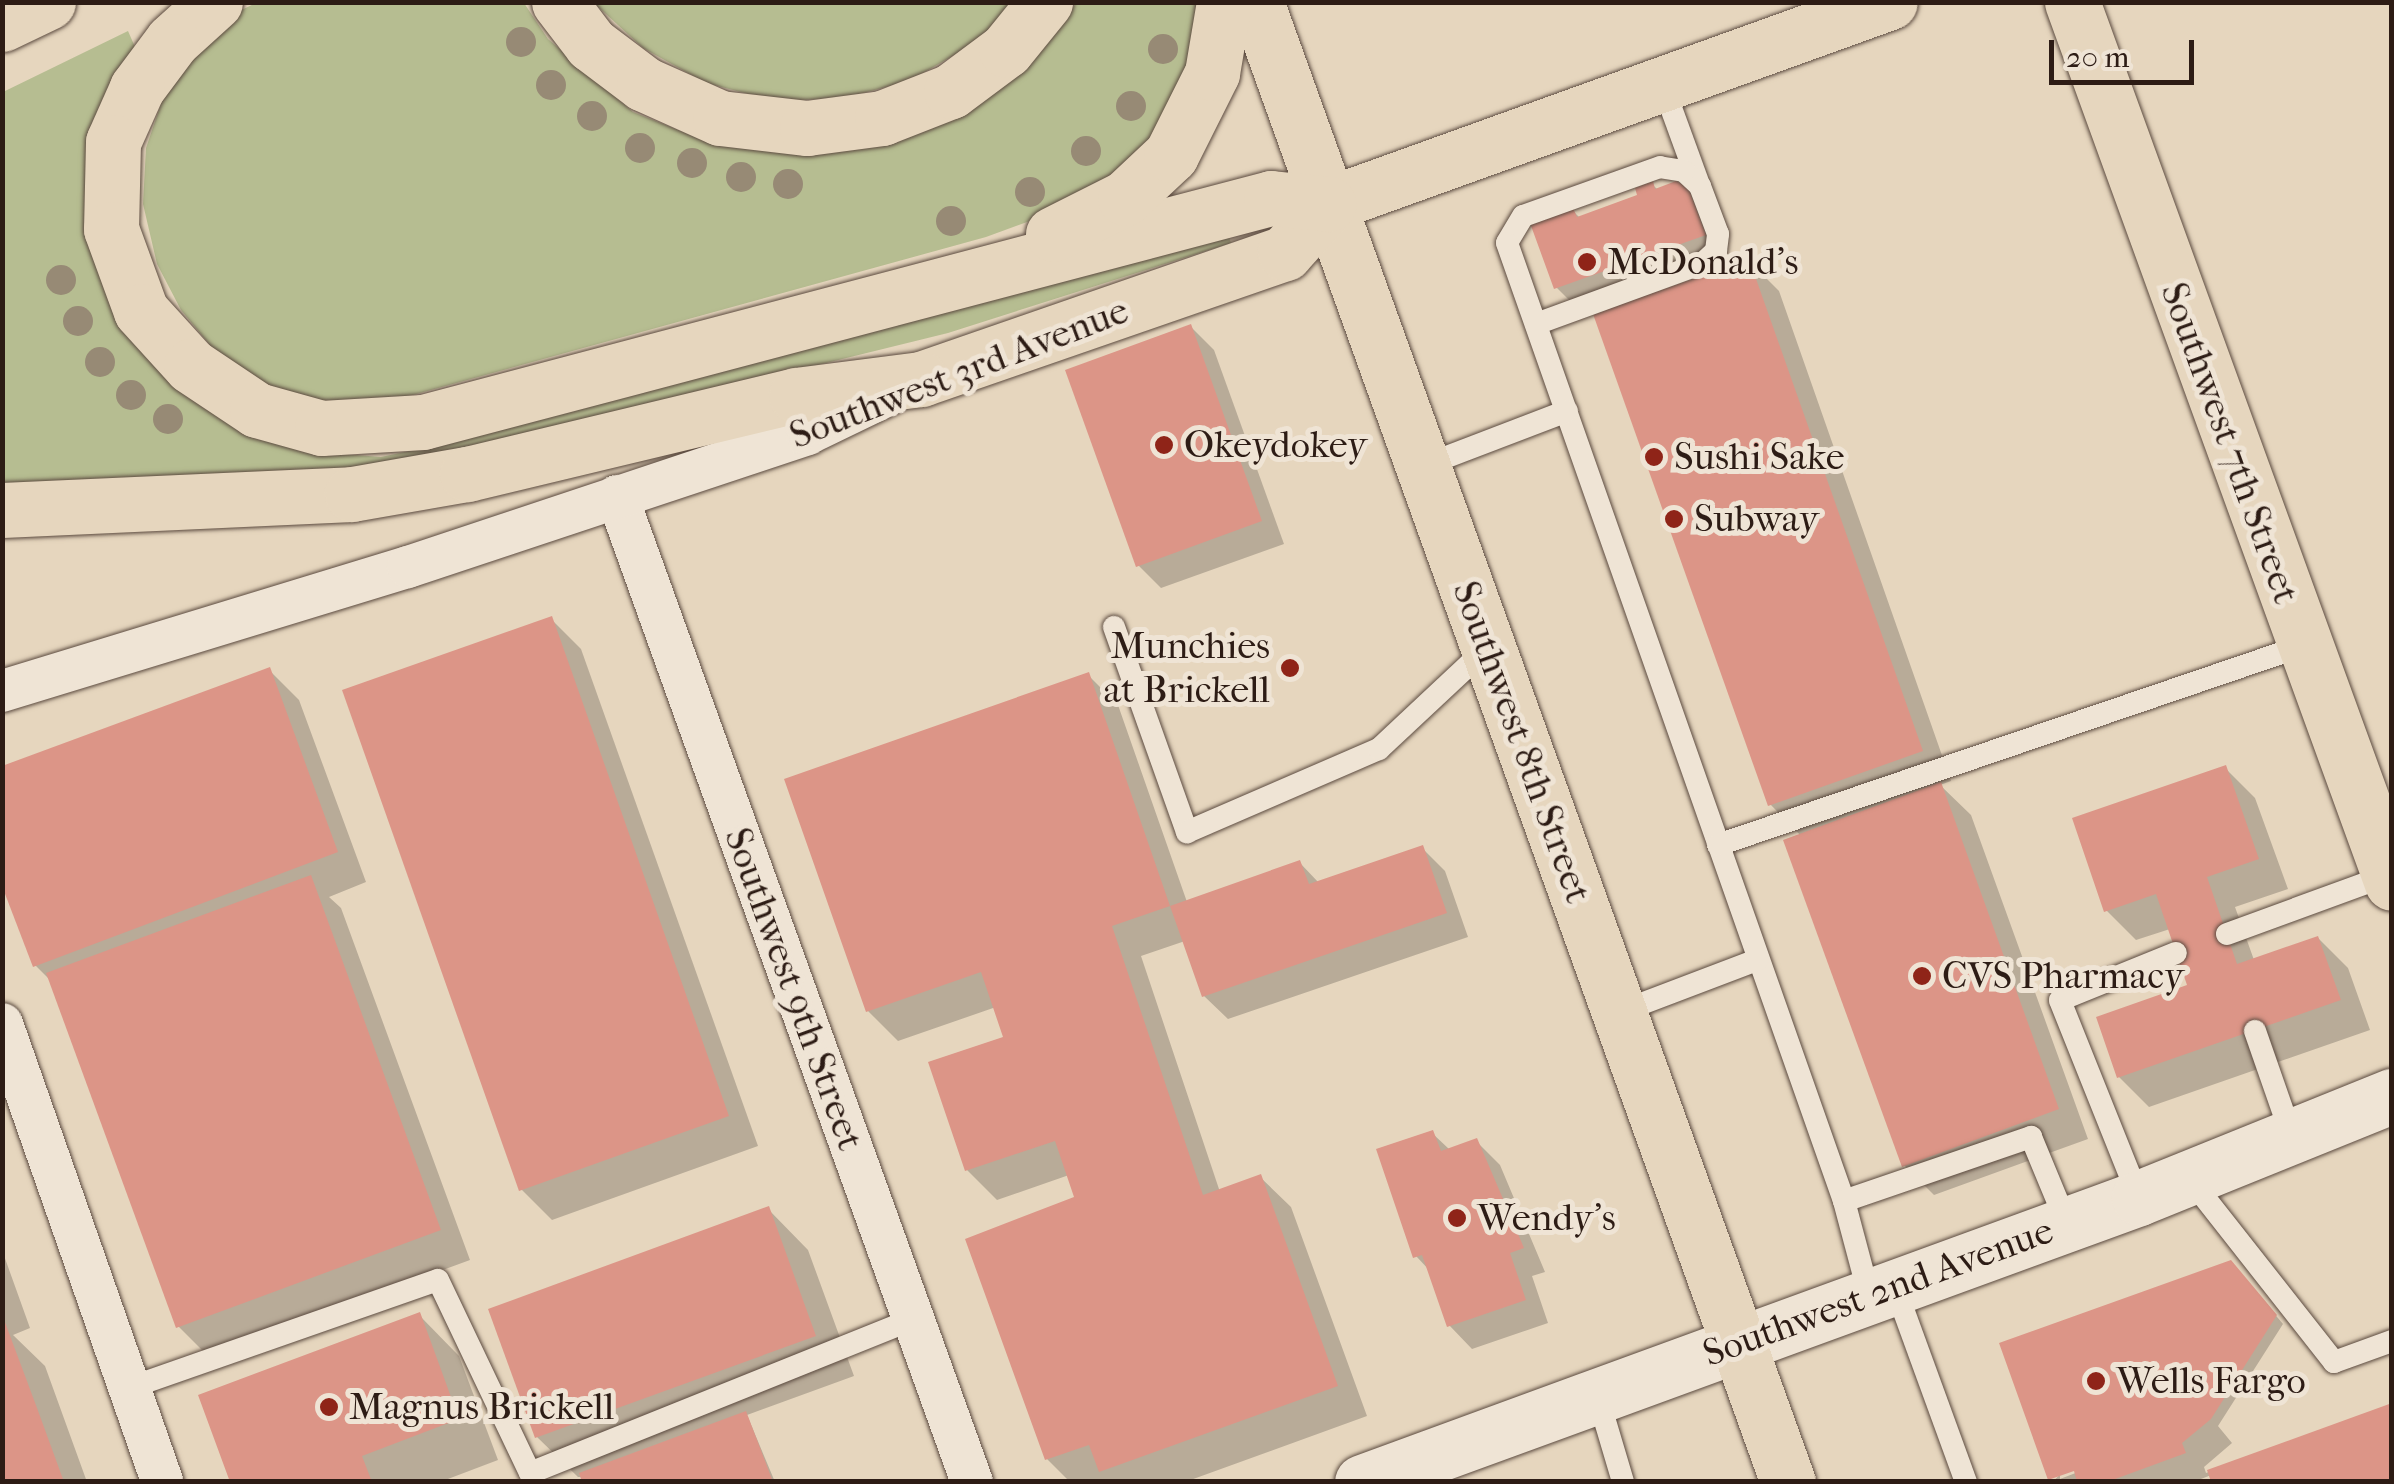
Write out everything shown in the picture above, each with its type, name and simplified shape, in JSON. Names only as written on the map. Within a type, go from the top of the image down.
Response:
[{"type":"main road","points":[[2,24],[48,2]]},
{"type":"main road","points":[[215,2],[172,41],[138,88],[113,142],[111,229],[141,311],[191,366],[258,410],[322,428],[423,422],[1271,198],[1329,204]]},
{"type":"main road","points":[[560,2],[591,44],[644,84],[720,118],[807,128],[882,118],[951,91],[1006,50],[1045,2]]},
{"type":"main road","points":[[966,276],[1125,198],[1171,154],[1212,73],[1224,2]]},
{"type":"main road","name":"Southwest 8th Street","points":[[1256,2],[1788,1482]]},
{"type":"main road","name":"Southwest 3rd Avenue","points":[[921,378],[1285,253],[1329,204],[1890,2]]},
{"type":"main road","name":"Southwest 7th Street","points":[[2072,2],[2302,646],[2390,879]]},
{"type":"main road","points":[[2,510],[352,494],[467,474],[796,395],[921,378]]},
{"type":"street","name":"Southwest 3rd Avenue","points":[[2,691],[806,434],[921,378]]},
{"type":"street","name":"Southwest 9th Street","points":[[617,496],[972,1482]]},
{"type":"street","points":[[2,1024],[162,1482]]},
{"type":"street","name":"Southwest 2nd Avenue","points":[[1362,1482],[1422,1470],[1596,1393],[2190,1179],[2392,1096]]},
{"type":"lane","points":[[1536,324],[1703,263],[1716,251],[1718,234],[1662,83]]},
{"type":"lane","points":[[1700,186],[1684,171],[1660,168],[1523,216],[1508,243],[1844,1201],[1966,1482]]},
{"type":"lane","points":[[1423,466],[1567,411]]},
{"type":"lane","points":[[1114,627],[1187,832],[1379,749],[1487,648]]},
{"type":"lane","points":[[1718,846],[2302,646]]},
{"type":"lane","points":[[2226,934],[2390,879]]},
{"type":"lane","points":[[2138,1198],[2060,1000],[2176,953]]},
{"type":"lane","points":[[1620,1012],[1758,960]]},
{"type":"lane","points":[[2255,1030],[2292,1137]]},
{"type":"lane","points":[[1844,1201],[2031,1137],[2067,1224]]},
{"type":"lane","points":[[2190,1179],[2334,1362],[2392,1341]]},
{"type":"lane","points":[[130,1388],[438,1280],[531,1477],[913,1319]]},
{"type":"lane","points":[[1596,1393],[1623,1482]]},
{"type":"green space","points":[[256,3],[524,3],[548,39],[633,112],[711,143],[785,153],[1060,27],[1076,3],[1200,3],[1200,33],[1165,128],[1093,198],[986,237],[380,404],[317,401],[263,385],[219,356],[181,310],[157,264],[143,204],[146,148],[162,101],[187,58],[231,15]]},
{"type":"green space","points":[[594,3],[1015,3],[977,42],[909,81],[844,98],[776,101],[706,83],[643,48]]},
{"type":"green space","points":[[128,31],[135,47],[102,276],[318,452],[381,457],[461,440],[1226,228],[1231,243],[948,333],[465,452],[356,469],[3,486],[3,92]]},
{"type":"building","name":"McDonald's","points":[[1653,181],[1655,189],[1676,181],[1688,187],[1706,235],[1554,289],[1530,223],[1573,208],[1577,217],[1637,195],[1635,188]]},
{"type":"building","points":[[1749,259],[1923,751],[1768,806],[1593,314]]},
{"type":"building","name":"Okeydokey","points":[[1191,324],[1262,521],[1136,567],[1065,370]]},
{"type":"building","points":[[552,616],[729,1116],[519,1191],[342,690]]},
{"type":"building","points":[[270,667],[338,852],[33,967],[2,886],[2,766]]},
{"type":"building","points":[[1089,672],[1170,906],[1112,926],[1203,1195],[1261,1174],[1338,1386],[1099,1472],[1089,1445],[1045,1460],[965,1239],[1074,1197],[1055,1141],[965,1171],[928,1062],[1003,1037],[981,972],[866,1012],[784,779]]},
{"type":"building","points":[[2226,765],[2259,859],[2207,877],[2237,964],[2318,936],[2341,1000],[2117,1078],[2096,1017],[2187,985],[2156,894],[2104,912],[2072,818]]},
{"type":"building","name":"CVS Pharmacy","points":[[1941,782],[2059,1109],[1902,1167],[1783,840]]},
{"type":"building","points":[[1423,845],[1447,913],[1202,997],[1170,906],[1300,860],[1309,884]]},
{"type":"building","points":[[311,875],[441,1230],[176,1328],[46,973]]},
{"type":"building","name":"Wendy's","points":[[1433,1130],[1441,1151],[1477,1138],[1524,1248],[1510,1253],[1526,1300],[1447,1327],[1422,1255],[1413,1258],[1376,1149]]},
{"type":"building","points":[[769,1206],[816,1336],[535,1438],[488,1309]]},
{"type":"building","name":"Wells Fargo","points":[[2231,1260],[2277,1315],[2211,1419],[2182,1443],[2186,1453],[2107,1482],[2077,1482],[2074,1471],[2048,1480],[1999,1343]]},
{"type":"building","name":"Magnus Brickell","points":[[420,1312],[459,1419],[362,1456],[372,1482],[230,1482],[198,1395]]},
{"type":"building","points":[[3,1317],[37,1408],[64,1482],[2,1482]]},
{"type":"building","points":[[2392,1403],[2392,1482],[2211,1482],[2207,1470]]},
{"type":"building","points":[[746,1411],[773,1482],[582,1482],[579,1473]]},
{"type":"place","name":"McDonald's","points":[[1587,262]]},
{"type":"place","name":"Okeydokey","points":[[1164,445]]},
{"type":"place","name":"Sushi Sake","points":[[1654,457]]},
{"type":"place","name":"Subway","points":[[1674,519]]},
{"type":"place","name":"Munchies at Brickell","points":[[1290,668]]},
{"type":"place","name":"CVS Pharmacy","points":[[1922,976]]},
{"type":"place","name":"Wendy's","points":[[1457,1218]]},
{"type":"place","name":"Wells Fargo","points":[[2096,1381]]},
{"type":"place","name":"Magnus Brickell","points":[[329,1407]]}]
